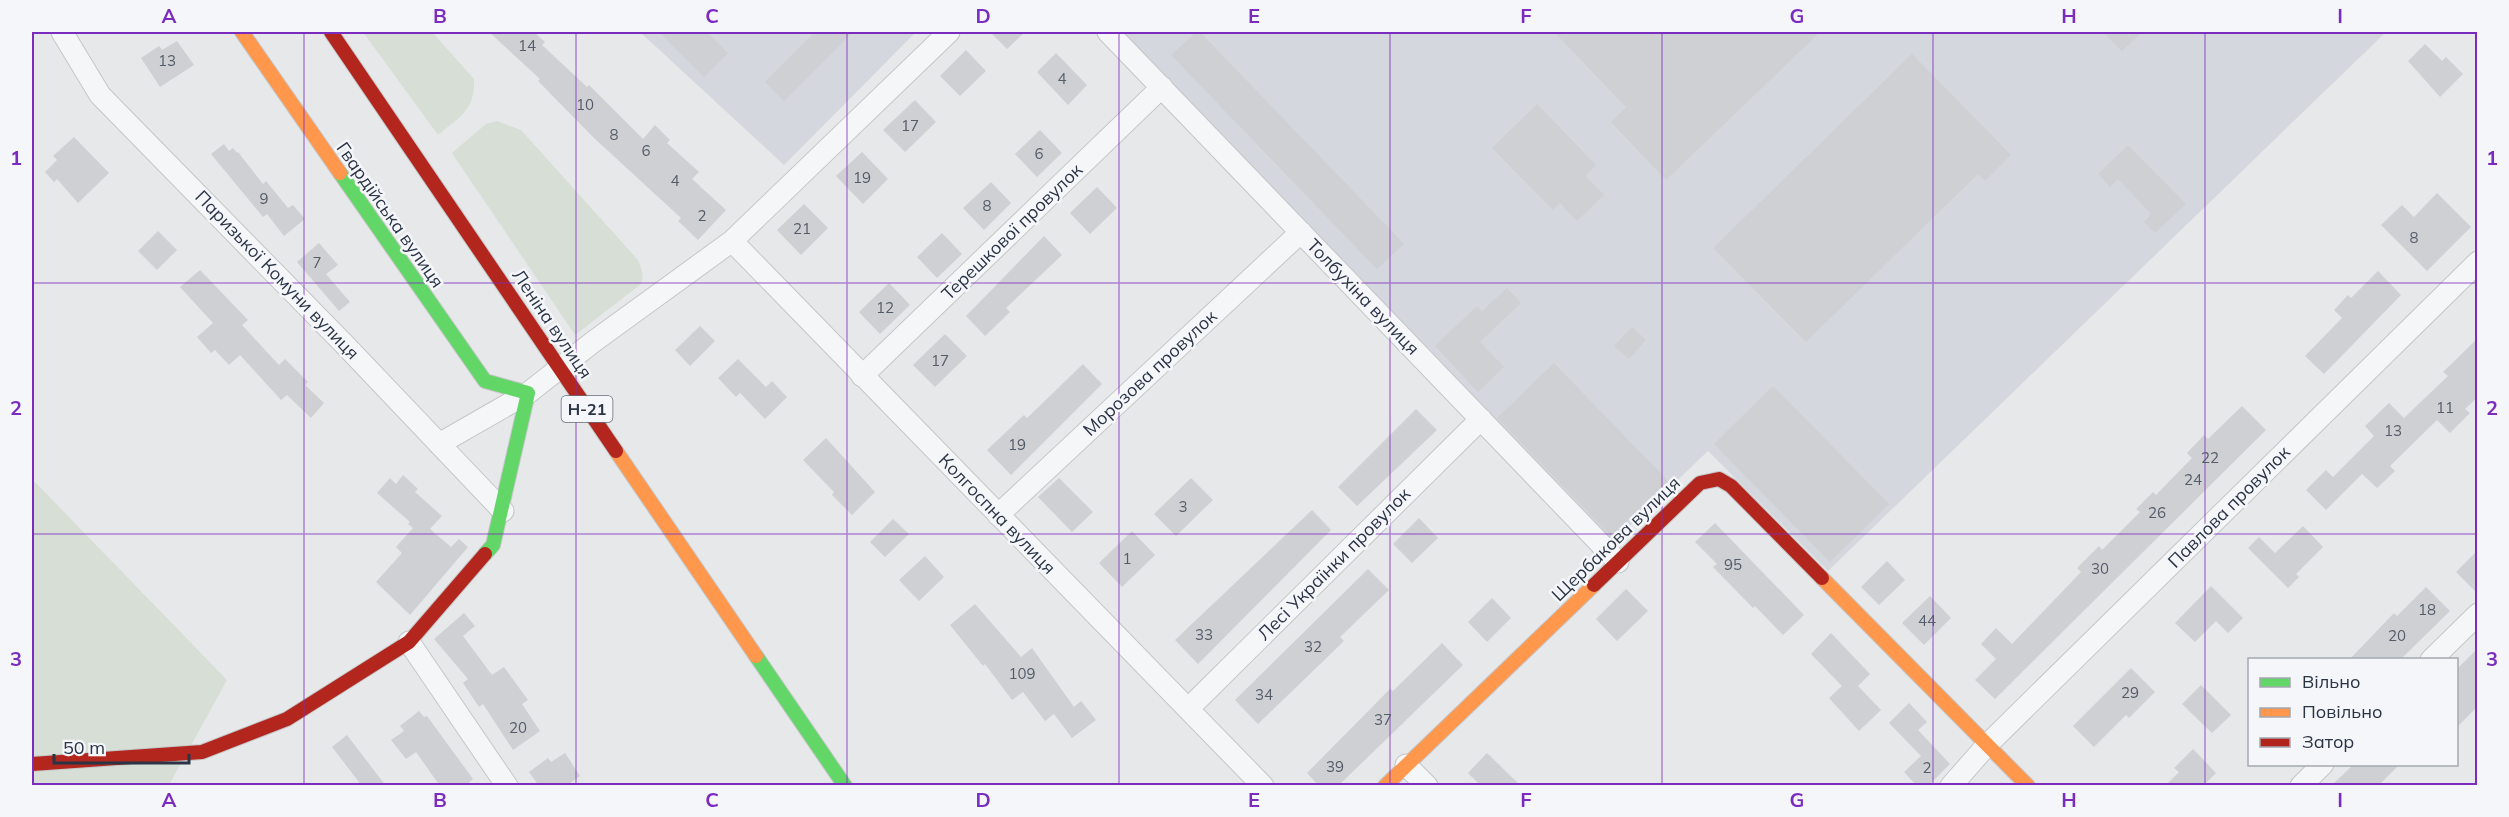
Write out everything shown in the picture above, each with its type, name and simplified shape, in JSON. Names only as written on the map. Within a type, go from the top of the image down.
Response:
[{"type":"street","name":"Паризької Комуни вулиця","points":[[62,32],[100,95],[346,346],[502,511]]},
{"type":"street","name":"Гвардійська вулиця","points":[[242,32],[485,381],[528,393]]},
{"type":"street","name":"Леніна вулиця","points":[[331,32],[845,786]]},
{"type":"street","points":[[439,444],[528,393],[732,241],[950,32]]},
{"type":"street","name":"Толбухіна вулиця","points":[[1108,32],[1618,562]]},
{"type":"street","name":"Терешкової провулок","points":[[862,376],[1162,87]]},
{"type":"street","name":"Морозова провулок","points":[[998,515],[1301,232]]},
{"type":"street","name":"Колгоспна вулиця","points":[[732,241],[1263,786]]},
{"type":"street","name":"Павлова провулок","points":[[1951,786],[1985,748],[2478,262]]},
{"type":"street","points":[[32,764],[202,752],[286,719],[409,642],[493,545],[528,393]]},
{"type":"street","name":"Лесі Українки провулок","points":[[1188,709],[1480,419]]},
{"type":"street","name":"Щербакова вулиця","points":[[1385,786],[1700,483],[1719,479],[1731,486],[1985,748],[2028,786]]},
{"type":"street","points":[[2433,658],[2478,614]]},
{"type":"street","points":[[409,642],[507,786]]},
{"type":"street","points":[[1406,765],[1427,786]]},
{"type":"street","points":[[2301,786],[2322,766]]},
{"type":"shaded area","points":[[363,32],[432,32],[474,79],[472,99],[465,112],[438,135]]},
{"type":"shaded area","points":[[640,32],[916,32],[784,165]]},
{"type":"shaded area","points":[[1118,32],[2386,32],[1828,571],[1708,451],[1610,545]]},
{"type":"shaded area","points":[[497,121],[521,130],[641,266],[641,284],[575,335],[452,153],[486,124]]},
{"type":"shaded area","points":[[32,479],[227,680],[169,785],[32,785]]},
{"type":"building","points":[[489,32],[534,32],[545,42],[542,45],[587,87],[589,85],[643,139],[655,125],[670,140],[667,143],[699,172],[692,179],[726,210],[698,240],[678,221],[681,218],[594,138],[538,81],[540,79]]},
{"type":"building","points":[[659,32],[707,32],[728,53],[704,77]]},
{"type":"building","points":[[815,32],[853,32],[784,101],[765,82]]},
{"type":"building","points":[[990,32],[1025,32],[1007,49]]},
{"type":"building","points":[[1196,32],[1200,32],[1404,244],[1377,269],[1171,55]]},
{"type":"building","points":[[1554,32],[1820,32],[1666,180],[1611,122],[1626,107]]},
{"type":"building","points":[[2103,32],[2143,32],[2122,51]]},
{"type":"building","points":[[177,41],[194,65],[160,87],[141,58],[159,46],[162,50]]},
{"type":"building","points":[[2425,44],[2442,61],[2446,57],[2463,74],[2440,97],[2408,61]]},
{"type":"building","points":[[966,50],[986,71],[960,96],[940,76]]},
{"type":"building","points":[[1056,53],[1087,85],[1068,105],[1037,72]]},
{"type":"building","points":[[1912,54],[2011,155],[1985,181],[1978,174],[1806,342],[1713,248]]},
{"type":"building","points":[[915,100],[936,122],[905,152],[883,130]]},
{"type":"building","points":[[1537,104],[1596,165],[1585,176],[1604,195],[1577,221],[1560,203],[1553,210],[1492,148]]},
{"type":"building","points":[[1040,130],[1062,153],[1037,177],[1015,154]]},
{"type":"building","points":[[74,137],[109,173],[78,203],[57,179],[54,182],[45,172],[57,160],[53,156]]},
{"type":"building","points":[[224,144],[229,151],[233,148],[238,152],[263,184],[266,181],[288,208],[293,205],[305,219],[284,236],[267,214],[263,217],[211,154]]},
{"type":"building","points":[[2128,145],[2186,204],[2155,233],[2144,222],[2151,214],[2118,179],[2110,187],[2098,174]]},
{"type":"building","points":[[862,152],[888,179],[863,204],[836,176]]},
{"type":"building","points":[[991,182],[1011,203],[984,230],[963,208]]},
{"type":"building","points":[[1097,187],[1117,208],[1090,234],[1070,213]]},
{"type":"building","points":[[2437,193],[2471,227],[2427,271],[2381,225],[2402,205],[2414,217]]},
{"type":"building","points":[[804,204],[828,228],[801,255],[777,230]]},
{"type":"building","points":[[158,231],[177,250],[157,270],[138,251]]},
{"type":"building","points":[[942,233],[962,254],[937,278],[917,257]]},
{"type":"building","points":[[1044,236],[1062,255],[1006,308],[1010,312],[985,336],[966,316]]},
{"type":"building","points":[[319,243],[338,265],[326,274],[350,302],[339,311],[297,262]]},
{"type":"building","points":[[200,270],[248,320],[242,325],[279,365],[285,359],[308,382],[305,385],[324,403],[311,418],[287,395],[281,400],[240,355],[229,365],[215,350],[211,353],[197,337],[213,323],[180,287]]},
{"type":"building","points":[[2378,271],[2401,295],[2324,374],[2305,356],[2342,318],[2334,310],[2348,295],[2351,298]]},
{"type":"building","points":[[889,283],[910,305],[880,334],[859,312]]},
{"type":"building","points":[[1507,288],[1521,303],[1480,342],[1504,367],[1478,392],[1435,346],[1477,306],[1482,311]]},
{"type":"building","points":[[700,326],[715,341],[690,366],[675,350]]},
{"type":"building","points":[[1632,327],[1646,340],[1629,359],[1614,346]]},
{"type":"building","points":[[945,334],[967,356],[935,387],[913,365]]},
{"type":"building","points":[[2478,338],[2478,397],[2465,409],[2470,413],[2450,433],[2437,420],[2390,466],[2395,471],[2377,488],[2362,474],[2326,510],[2306,490],[2326,470],[2333,477],[2374,436],[2365,426],[2389,403],[2404,418],[2448,376],[2443,372]]},
{"type":"building","points":[[738,359],[766,387],[772,381],[787,397],[765,419],[740,393],[736,397],[718,378]]},
{"type":"building","points":[[1554,363],[1668,481],[1611,536],[1497,418]]},
{"type":"building","points":[[1083,364],[1102,384],[1011,475],[987,450],[1024,415],[1027,418]]},
{"type":"building","points":[[1773,386],[1889,504],[1830,562],[1714,444]]},
{"type":"building","points":[[2242,406],[2266,430],[1995,699],[1975,680],[1996,659],[1981,644],[1996,628],[2012,644],[2081,572],[2077,568],[2099,546],[2102,550],[2140,512],[2136,509],[2153,492],[2156,495],[2192,458],[2187,453],[2204,435],[2208,439]]},
{"type":"building","points":[[1416,409],[1437,430],[1357,506],[1338,487]]},
{"type":"building","points":[[826,438],[875,492],[852,515],[832,495],[834,492],[803,460]]},
{"type":"building","points":[[403,475],[418,489],[415,492],[442,516],[430,529],[451,547],[459,539],[468,547],[410,615],[376,582],[402,553],[396,547],[413,528],[408,524],[410,522],[377,493],[390,478],[396,484]]},
{"type":"building","points":[[1059,478],[1093,512],[1072,532],[1038,497]]},
{"type":"building","points":[[1191,478],[1213,500],[1176,536],[1154,514]]},
{"type":"building","points":[[1312,510],[1331,530],[1198,664],[1175,640]]},
{"type":"building","points":[[1419,518],[1438,538],[1412,563],[1393,544]]},
{"type":"building","points":[[893,519],[909,534],[885,557],[870,542]]},
{"type":"building","points":[[1715,523],[1804,615],[1783,635],[1713,567],[1717,564],[1695,542]]},
{"type":"building","points":[[2303,526],[2323,547],[2296,574],[2299,577],[2288,588],[2248,548],[2259,537],[2275,553]]},
{"type":"building","points":[[1132,531],[1155,555],[1122,587],[1099,563]]},
{"type":"building","points":[[2478,550],[2478,594],[2456,572]]},
{"type":"building","points":[[925,556],[944,577],[919,601],[899,580]]},
{"type":"building","points":[[1887,561],[1905,580],[1879,605],[1861,587]]},
{"type":"building","points":[[1368,569],[1389,590],[1340,637],[1344,641],[1258,724],[1235,700]]},
{"type":"building","points":[[2211,586],[2243,618],[2228,633],[2216,621],[2195,642],[2175,623]]},
{"type":"building","points":[[2426,587],[2450,611],[2402,658],[2351,658],[2394,613],[2397,616]]},
{"type":"building","points":[[1626,589],[1648,611],[1617,641],[1596,619]]},
{"type":"building","points":[[1930,596],[1951,618],[1924,645],[1902,623]]},
{"type":"building","points":[[1492,598],[1511,618],[1487,642],[1468,622]]},
{"type":"building","points":[[975,604],[1021,657],[1032,648],[1074,707],[1081,701],[1096,720],[1072,738],[1054,714],[1045,721],[1023,692],[1012,700],[985,664],[983,666],[950,625]]},
{"type":"building","points":[[464,613],[475,626],[463,636],[492,675],[504,667],[528,700],[522,704],[540,731],[513,750],[483,704],[479,707],[463,683],[468,679],[434,639]]},
{"type":"building","points":[[1831,633],[1870,674],[1858,686],[1881,710],[1859,731],[1829,698],[1842,686],[1811,654]]},
{"type":"building","points":[[1442,643],[1463,665],[1338,786],[1319,786],[1307,773],[1390,689],[1393,691]]},
{"type":"building","points":[[2478,648],[2478,706],[2458,726],[2458,668]]},
{"type":"building","points":[[2131,668],[2155,692],[2129,718],[2126,715],[2094,747],[2073,726]]},
{"type":"building","points":[[2201,685],[2231,715],[2212,733],[2182,704]]},
{"type":"building","points":[[1909,703],[1927,722],[1918,730],[1950,764],[1928,786],[1917,786],[1904,772],[1921,756],[1889,723]]},
{"type":"building","points":[[419,711],[424,717],[427,716],[473,779],[465,786],[440,786],[416,752],[406,759],[391,740],[404,731],[400,726]]},
{"type":"building","points":[[347,735],[386,786],[362,786],[332,747]]},
{"type":"building","points":[[2193,749],[2216,773],[2203,786],[2165,786],[2179,772],[2174,768]]},
{"type":"building","points":[[565,753],[580,776],[566,786],[539,786],[529,772],[548,758],[551,762]]},
{"type":"building","points":[[1487,753],[1521,786],[1481,786],[1468,773]]},
{"type":"building","points":[[2352,766],[2398,766],[2378,786],[2331,786]]},
{"type":"traffic: fast","points":[[340,173],[485,381],[528,393],[493,545],[485,554]]},
{"type":"traffic: fast","points":[[756,656],[845,786]]},
{"type":"traffic: slow","points":[[242,32],[340,173]]},
{"type":"traffic: slow","points":[[616,451],[756,656]]},
{"type":"traffic: slow","points":[[1822,578],[2028,786]]},
{"type":"traffic: slow","points":[[1385,786],[1594,585]]},
{"type":"traffic: jam","points":[[331,32],[616,451]]},
{"type":"traffic: jam","points":[[1594,585],[1700,483],[1719,479],[1731,486],[1822,578]]},
{"type":"traffic: jam","points":[[32,764],[202,752],[287,719],[409,642],[485,554]]}]
